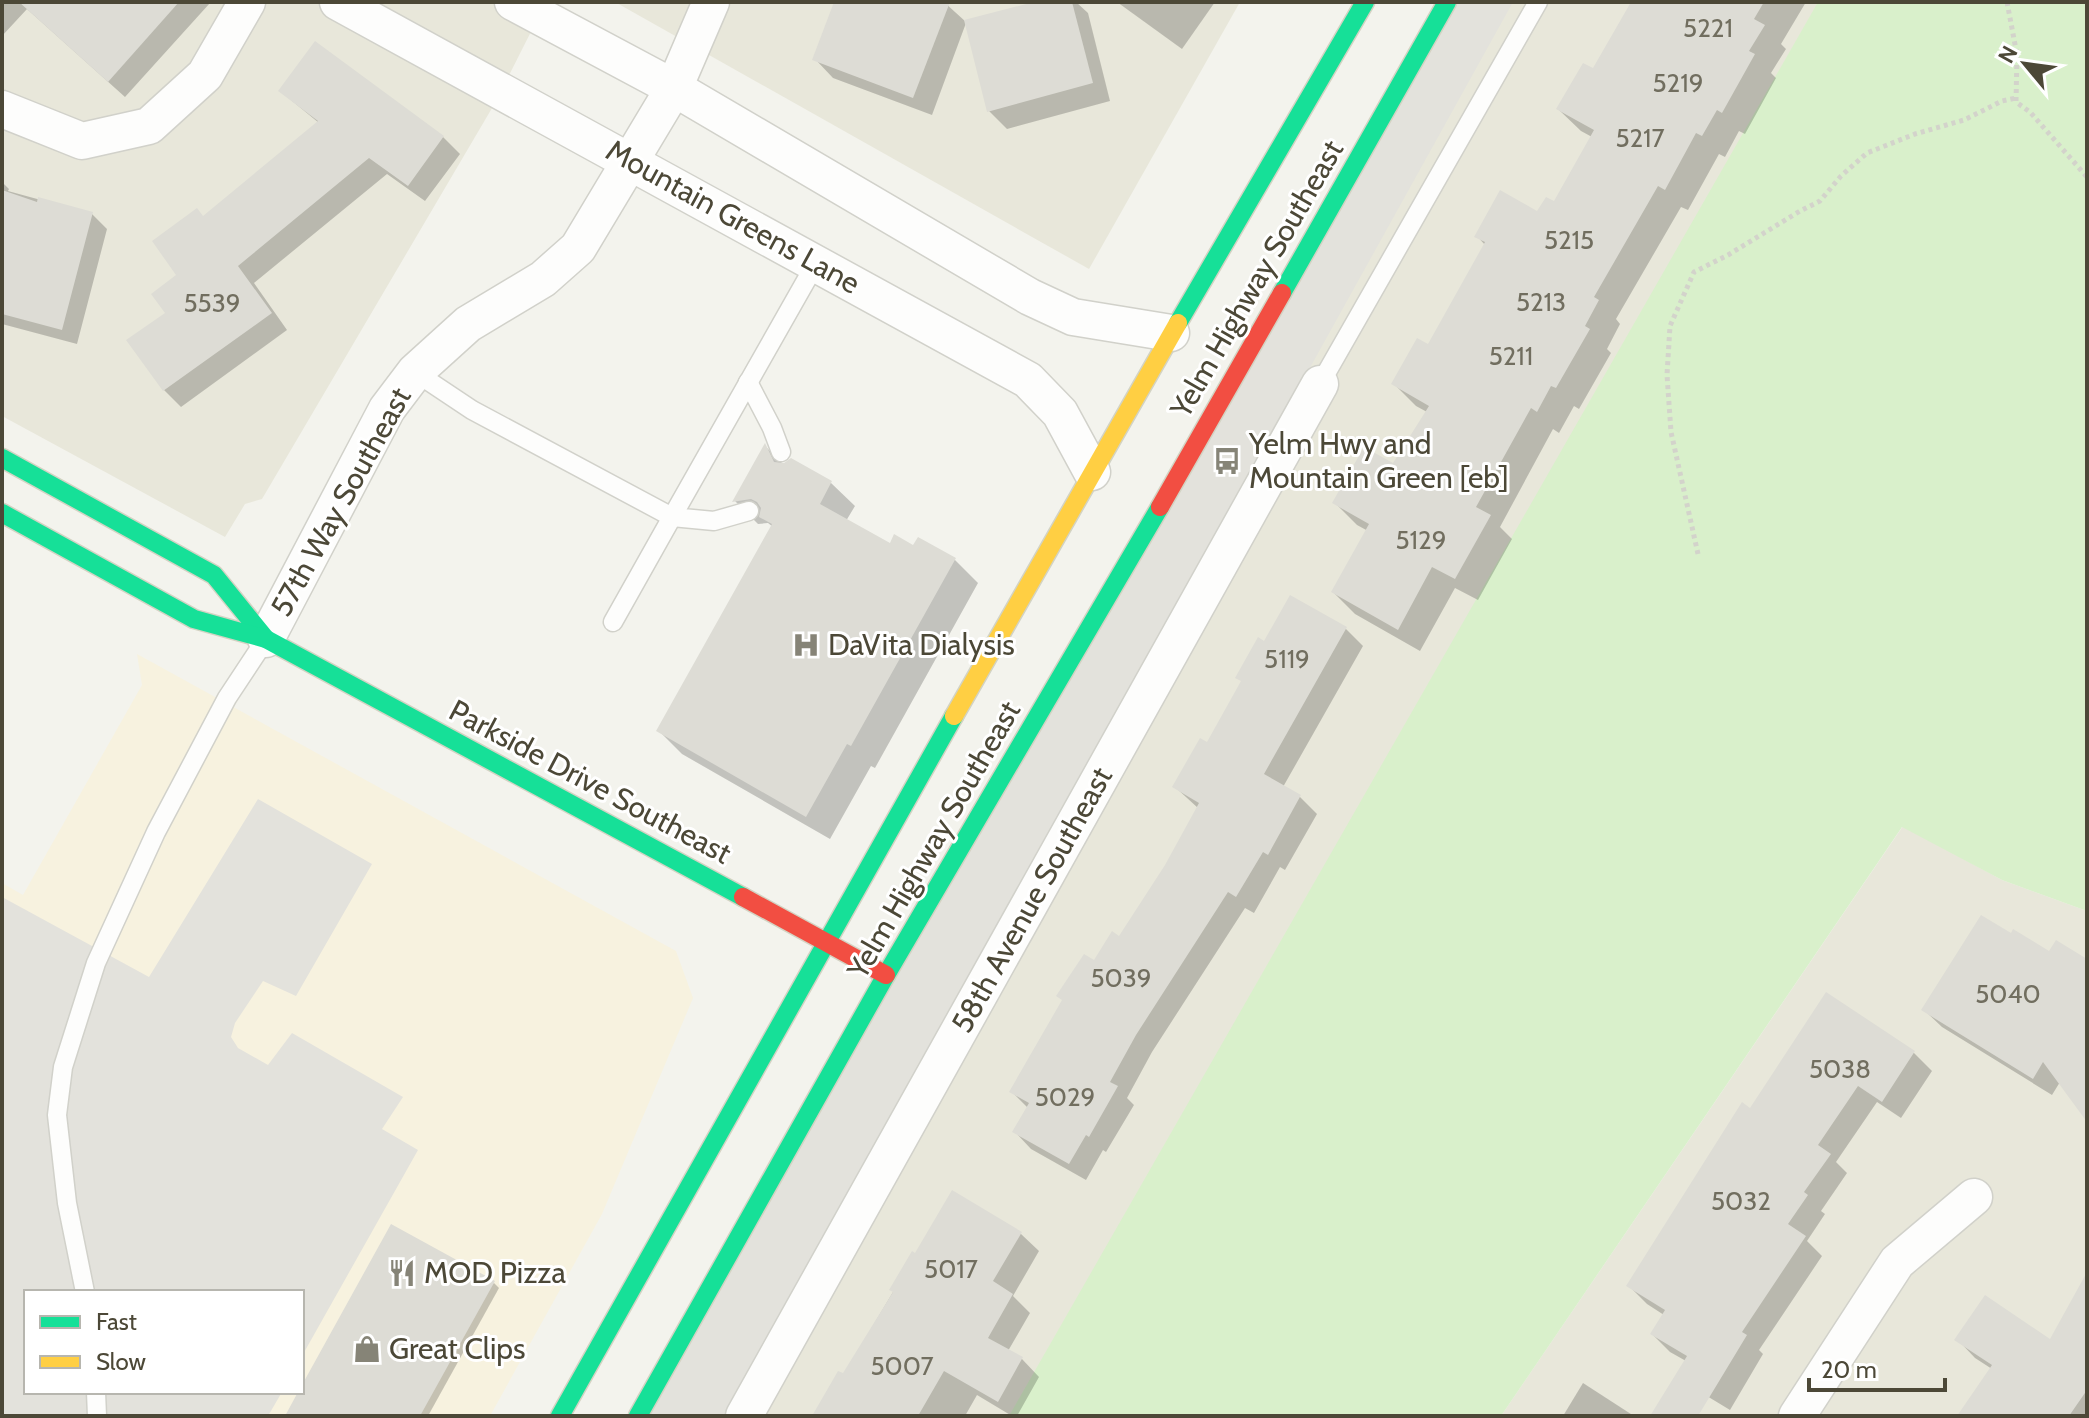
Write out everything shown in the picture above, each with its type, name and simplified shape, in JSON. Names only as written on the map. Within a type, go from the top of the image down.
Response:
[{"type":"main road","name":"Yelm Highway Southeast","points":[[560,1416],[824,941],[1171,333],[1365,2]]},
{"type":"main road","name":"Yelm Highway Southeast","points":[[638,1416],[886,975],[1098,616],[1447,2]]},
{"type":"main road","name":"Parkside Drive Southeast","points":[[2,458],[214,575],[266,639]]},
{"type":"main road","name":"Parkside Drive Southeast","points":[[2,513],[194,619],[266,639],[886,975]]},
{"type":"street","points":[[2,109],[82,141],[149,126],[205,75],[247,2]]},
{"type":"street","name":"Mountain Greens Lane","points":[[338,2],[1028,380],[1060,413],[1092,472]]},
{"type":"street","points":[[513,2],[674,88],[1030,297],[1073,317],[1171,333]]},
{"type":"street","name":"57th Way Southeast","points":[[266,639],[387,409],[415,372],[468,324],[543,279],[578,248],[674,88],[711,2]]},
{"type":"street","name":"58th Avenue Southeast","points":[[744,1416],[1320,384]]},
{"type":"street","points":[[1797,1416],[1897,1262],[1974,1197]]},
{"type":"lane","points":[[1320,384],[1538,2]]},
{"type":"lane","points":[[613,622],[816,263]]},
{"type":"lane","points":[[415,372],[472,410],[672,517],[714,521],[749,511]]},
{"type":"lane","points":[[748,382],[781,452]]},
{"type":"lane","points":[[85,1290],[67,1203],[57,1115],[66,1054],[101,951],[156,832],[227,698],[266,639]]},
{"type":"lane","points":[[96,1394],[97,1416]]},
{"type":"path","points":[[2007,2],[2017,55],[2016,102],[2030,112],[2087,177]]},
{"type":"path","points":[[1698,554],[1671,432],[1667,375],[1670,326],[1694,272],[1820,201],[1841,176],[1867,153],[1915,134],[1964,120],[2002,101],[2016,98]]},
{"type":"shaded area","points":[[2,2],[546,2],[495,103],[262,499],[245,504],[225,537],[2,416]]},
{"type":"shaded area","points":[[615,2],[1240,2],[1089,269]]},
{"type":"shaded area","points":[[1446,2],[1513,2],[728,1416],[637,1416]]},
{"type":"shaded area","points":[[1499,2],[1819,2],[1016,1416],[700,1416]]},
{"type":"shaded area","points":[[137,654],[676,951],[693,998],[602,1214],[490,1416],[2,1416],[2,883],[23,895],[142,685]]},
{"type":"shaded area","points":[[258,799],[372,864],[296,996],[263,981],[235,1023],[231,1037],[238,1048],[268,1065],[292,1033],[403,1097],[382,1129],[418,1150],[304,1352],[304,1290],[24,1290],[24,1394],[281,1394],[268,1416],[2,1416],[2,897],[149,977]]},
{"type":"shaded area","points":[[1903,826],[2002,880],[2087,911],[2087,1416],[1501,1416]]},
{"type":"green space","points":[[1818,2],[2087,2],[2087,911],[2002,880],[1902,827],[1501,1416],[1009,1416]]},
{"type":"building","points":[[19,2],[179,2],[108,82]]},
{"type":"building","points":[[834,2],[950,2],[913,98],[812,60]]},
{"type":"building","points":[[1034,2],[1072,2],[1093,83],[987,112],[964,20]]},
{"type":"building","points":[[1631,2],[1764,2],[1754,19],[1765,25],[1749,51],[1755,54],[1722,113],[1717,110],[1702,136],[1696,133],[1665,190],[1658,186],[1594,297],[1599,300],[1585,326],[1590,329],[1556,388],[1551,386],[1537,412],[1531,408],[1476,507],[1491,515],[1455,579],[1432,567],[1398,630],[1331,592],[1369,524],[1332,503],[1364,447],[1393,463],[1429,406],[1391,384],[1417,338],[1428,344],[1485,242],[1474,237],[1500,190],[1537,211],[1546,197],[1554,201],[1594,130],[1556,109],[1583,63],[1593,68]]},
{"type":"building","points":[[315,41],[444,136],[408,186],[369,158],[238,266],[272,313],[163,391],[126,340],[165,313],[151,294],[176,275],[152,241],[197,208],[203,216],[318,121],[278,91]]},
{"type":"building","points":[[2,190],[37,202],[38,197],[93,212],[62,330],[2,314]]},
{"type":"building","name":"DaVita Dialysis","points":[[765,443],[774,462],[784,463],[791,458],[832,481],[820,504],[890,543],[894,534],[913,545],[918,537],[956,558],[851,746],[847,744],[806,817],[656,731],[772,524],[759,517],[761,508],[757,502],[751,499],[732,502]]},
{"type":"building","points":[[1290,595],[1347,627],[1264,774],[1301,795],[1268,855],[1263,852],[1236,897],[1228,892],[1136,1035],[1110,1082],[1118,1086],[1089,1137],[1086,1135],[1069,1164],[1012,1132],[1029,1103],[1009,1092],[1062,1000],[1056,996],[1084,954],[1094,960],[1112,931],[1119,936],[1165,865],[1199,803],[1172,787],[1200,738],[1207,742],[1241,681],[1235,678],[1258,637],[1264,641]]},
{"type":"building","points":[[1981,915],[2011,933],[2013,929],[2049,951],[2056,940],[2087,959],[2087,1122],[2043,1062],[2033,1079],[1921,1010]]},
{"type":"building","points":[[1826,992],[1915,1051],[1882,1102],[1858,1086],[1818,1145],[1831,1154],[1804,1192],[1808,1195],[1788,1224],[1806,1236],[1742,1332],[1747,1335],[1698,1416],[1650,1416],[1687,1356],[1650,1334],[1665,1310],[1626,1286],[1742,1102],[1750,1108]]},
{"type":"building","points":[[952,1190],[1022,1232],[993,1281],[1013,1294],[988,1338],[1023,1357],[998,1402],[944,1371],[918,1416],[812,1416],[838,1371],[843,1373],[893,1292],[889,1290],[912,1251],[915,1253]]},
{"type":"building","points":[[391,1224],[495,1281],[420,1416],[285,1416],[297,1394],[304,1394],[304,1381]]},
{"type":"building","points":[[2087,1272],[2087,1390],[2069,1416],[1957,1416],[1992,1365],[1954,1340],[1985,1295],[2050,1339]]},
{"type":"traffic: fast","points":[[1178,323],[1365,2]]},
{"type":"traffic: fast","points":[[1282,293],[1447,2]]},
{"type":"traffic: fast","points":[[2,458],[214,575],[266,639]]},
{"type":"traffic: fast","points":[[638,1416],[886,975],[1160,507]]},
{"type":"traffic: fast","points":[[2,513],[194,619],[266,639],[743,897]]},
{"type":"traffic: fast","points":[[560,1416],[954,716]]},
{"type":"traffic: slow","points":[[954,716],[1178,323]]},
{"type":"traffic: jam","points":[[1160,507],[1282,293]]},
{"type":"traffic: jam","points":[[743,897],[886,975]]},
{"type":"place","name":"Yelm Hwy and Mountain Green [eb]","points":[[1227,461]]},
{"type":"place","name":"DaVita Dialysis","points":[[806,645]]},
{"type":"place","name":"MOD Pizza","points":[[402,1273]]},
{"type":"place","name":"Great Clips","points":[[367,1349]]}]
